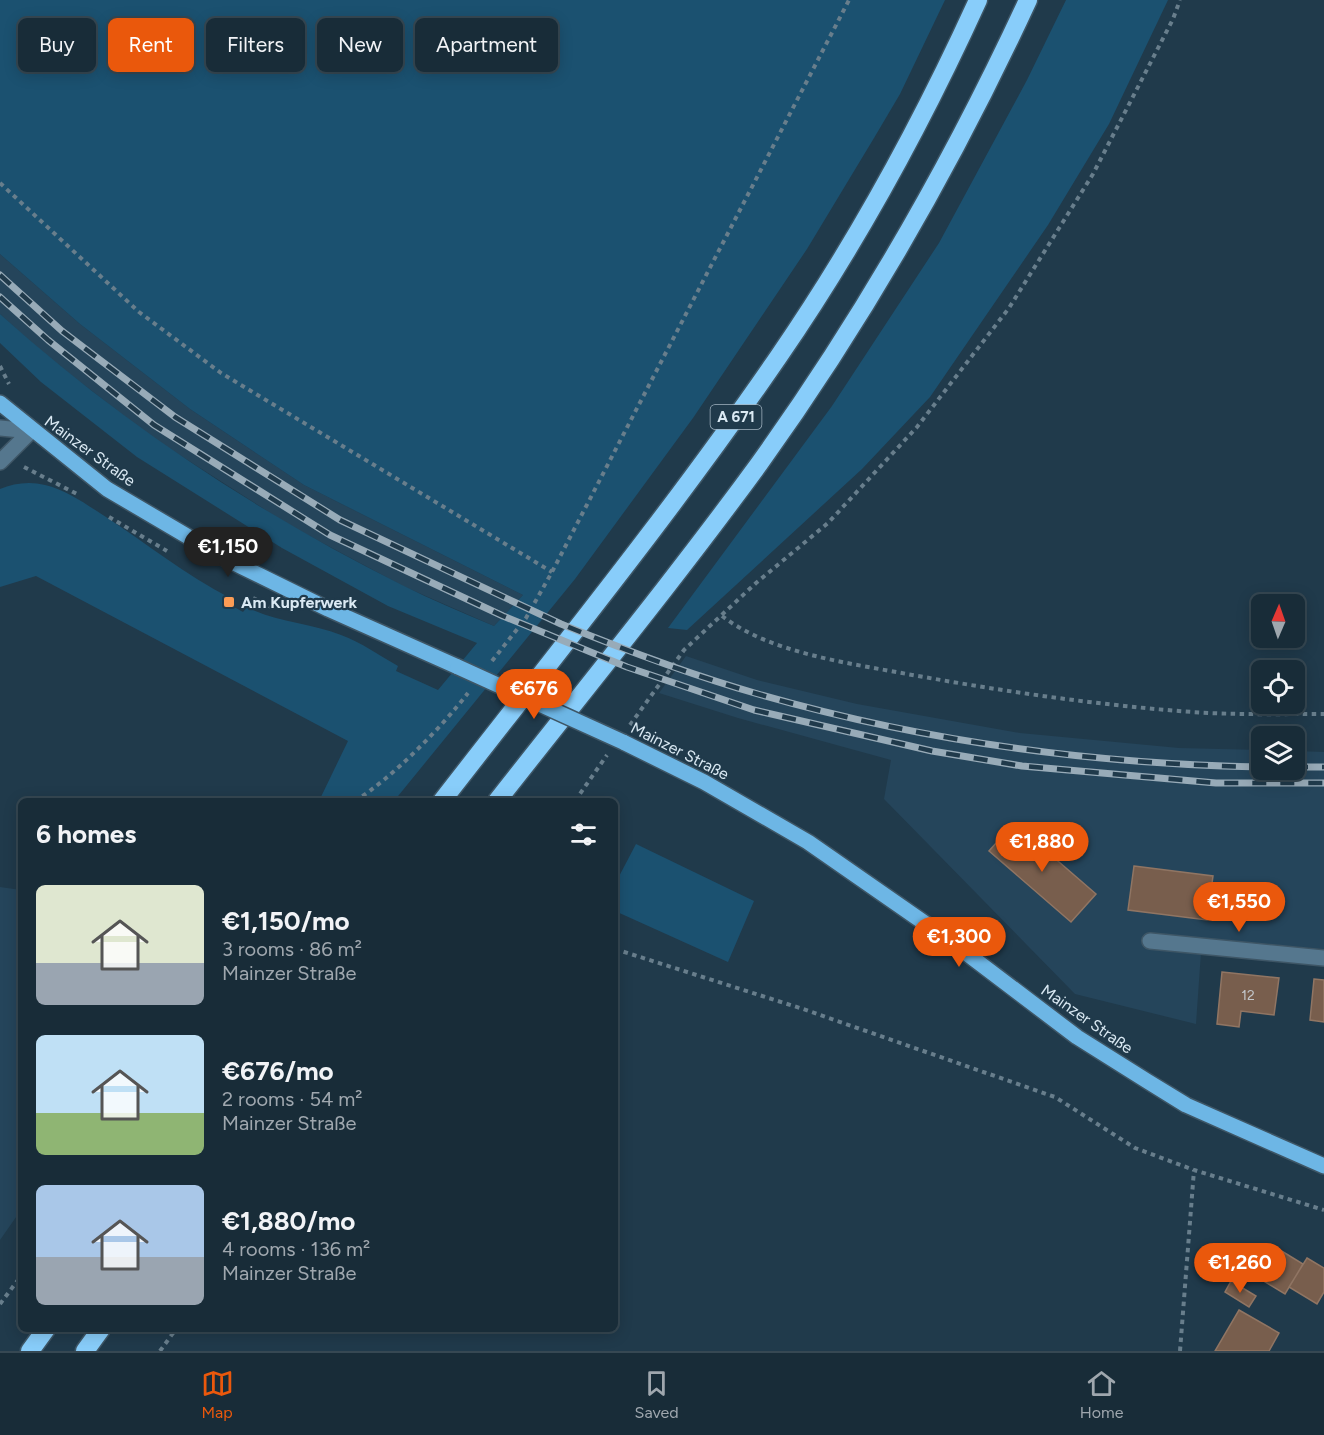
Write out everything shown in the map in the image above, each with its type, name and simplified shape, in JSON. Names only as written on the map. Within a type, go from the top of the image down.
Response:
[{"type":"highway","name":"A 671","points":[[444,798],[723,435],[781,354],[880,194],[922,117],[978,0]]},
{"type":"highway","name":"A 671","points":[[499,798],[699,545],[760,463],[818,378],[920,210],[966,127],[1029,0]]},
{"type":"highway","points":[[30,1351],[44,1332]]},
{"type":"highway","points":[[85,1351],[99,1332]]},
{"type":"main road","name":"Mainzer Straße","points":[[0,403],[31,431],[107,489],[226,559],[328,609],[623,742],[704,782],[808,842],[949,940],[1077,1037],[1185,1105],[1324,1166]]},
{"type":"street","points":[[0,428],[31,431]]},
{"type":"street","points":[[0,462],[31,431]]},
{"type":"street","points":[[1150,941],[1324,958]]},
{"type":"path","points":[[490,664],[526,618],[552,572],[849,0]]},
{"type":"path","points":[[629,725],[684,650],[756,583],[828,523],[917,427],[1009,308],[1093,174],[1173,19],[1180,0]]},
{"type":"path","points":[[0,183],[139,312],[221,373],[552,572]]},
{"type":"path","points":[[722,616],[740,630],[798,650],[871,667],[984,687],[1098,703],[1193,712],[1324,714]]},
{"type":"path","points":[[360,798],[372,791],[401,765],[469,692]]},
{"type":"path","points":[[577,798],[609,753]]},
{"type":"path","points":[[618,950],[803,1009],[1055,1098],[1135,1149],[1194,1170],[1324,1210]]},
{"type":"path","points":[[1180,1351],[1194,1170]]},
{"type":"path","points":[[0,1304],[18,1280]]},
{"type":"path","points":[[160,1351],[174,1332]]},
{"type":"shaded area","points":[[0,0],[945,0],[900,94],[807,249],[693,418],[575,579],[396,798],[320,798],[348,741],[36,576],[0,587],[0,489],[16,484],[39,484],[61,490],[84,503],[182,569],[230,598],[227,603],[243,612],[247,607],[269,616],[348,638],[398,666],[396,671],[438,690],[477,643],[388,606],[282,548],[137,457],[41,382],[0,343],[0,314],[46,354],[142,429],[243,496],[348,557],[413,591],[494,626],[523,595],[304,485],[190,409],[80,324],[0,254]]},
{"type":"shaded area","points":[[1066,0],[1168,0],[1109,124],[1048,225],[930,397],[862,469],[687,630],[668,628],[832,406],[939,243],[1027,80]]},
{"type":"shaded area","points":[[0,254],[80,324],[190,409],[304,485],[523,595],[494,626],[403,586],[289,525],[150,436],[43,353],[0,314]]},
{"type":"shaded area","points":[[686,656],[757,680],[857,704],[1020,733],[1179,748],[1251,750],[1251,780],[1305,780],[1305,751],[1324,752],[1324,949],[1202,938],[1196,1024],[1075,994],[884,799],[891,760],[738,718],[659,693]]},
{"type":"shaded area","points":[[636,844],[754,901],[728,962],[618,912],[618,878]]},
{"type":"shaded area","points":[[0,887],[18,890],[18,1214],[0,1240]]},
{"type":"building","points":[[1014,823],[1096,894],[1071,922],[989,851]]},
{"type":"building","points":[[1134,866],[1213,876],[1207,920],[1128,910]]},
{"type":"building","points":[[1222,972],[1279,978],[1274,1015],[1241,1011],[1239,1027],[1217,1024]]},
{"type":"building","points":[[1314,979],[1324,980],[1324,1022],[1310,1020]]},
{"type":"building","points":[[1275,1247],[1303,1264],[1285,1294],[1257,1277]]},
{"type":"building","points":[[1307,1258],[1324,1268],[1324,1292],[1317,1304],[1289,1287]]},
{"type":"building","points":[[1231,1281],[1256,1296],[1249,1307],[1225,1292]]},
{"type":"building","points":[[1239,1310],[1279,1333],[1269,1351],[1215,1351]]},
{"type":"railway","points":[[0,275],[62,331],[175,417],[340,520],[561,624],[609,643],[733,687],[882,725],[945,737],[1071,755],[1135,761],[1251,767]]},
{"type":"railway","points":[[0,297],[48,340],[154,425],[330,535],[503,616],[627,667],[754,710],[932,751],[1022,766],[1216,783],[1324,783]]},
{"type":"railway","points":[[1305,767],[1324,767]]},
{"type":"place","name":"Am Kupferwerk","points":[[229,602]]}]
